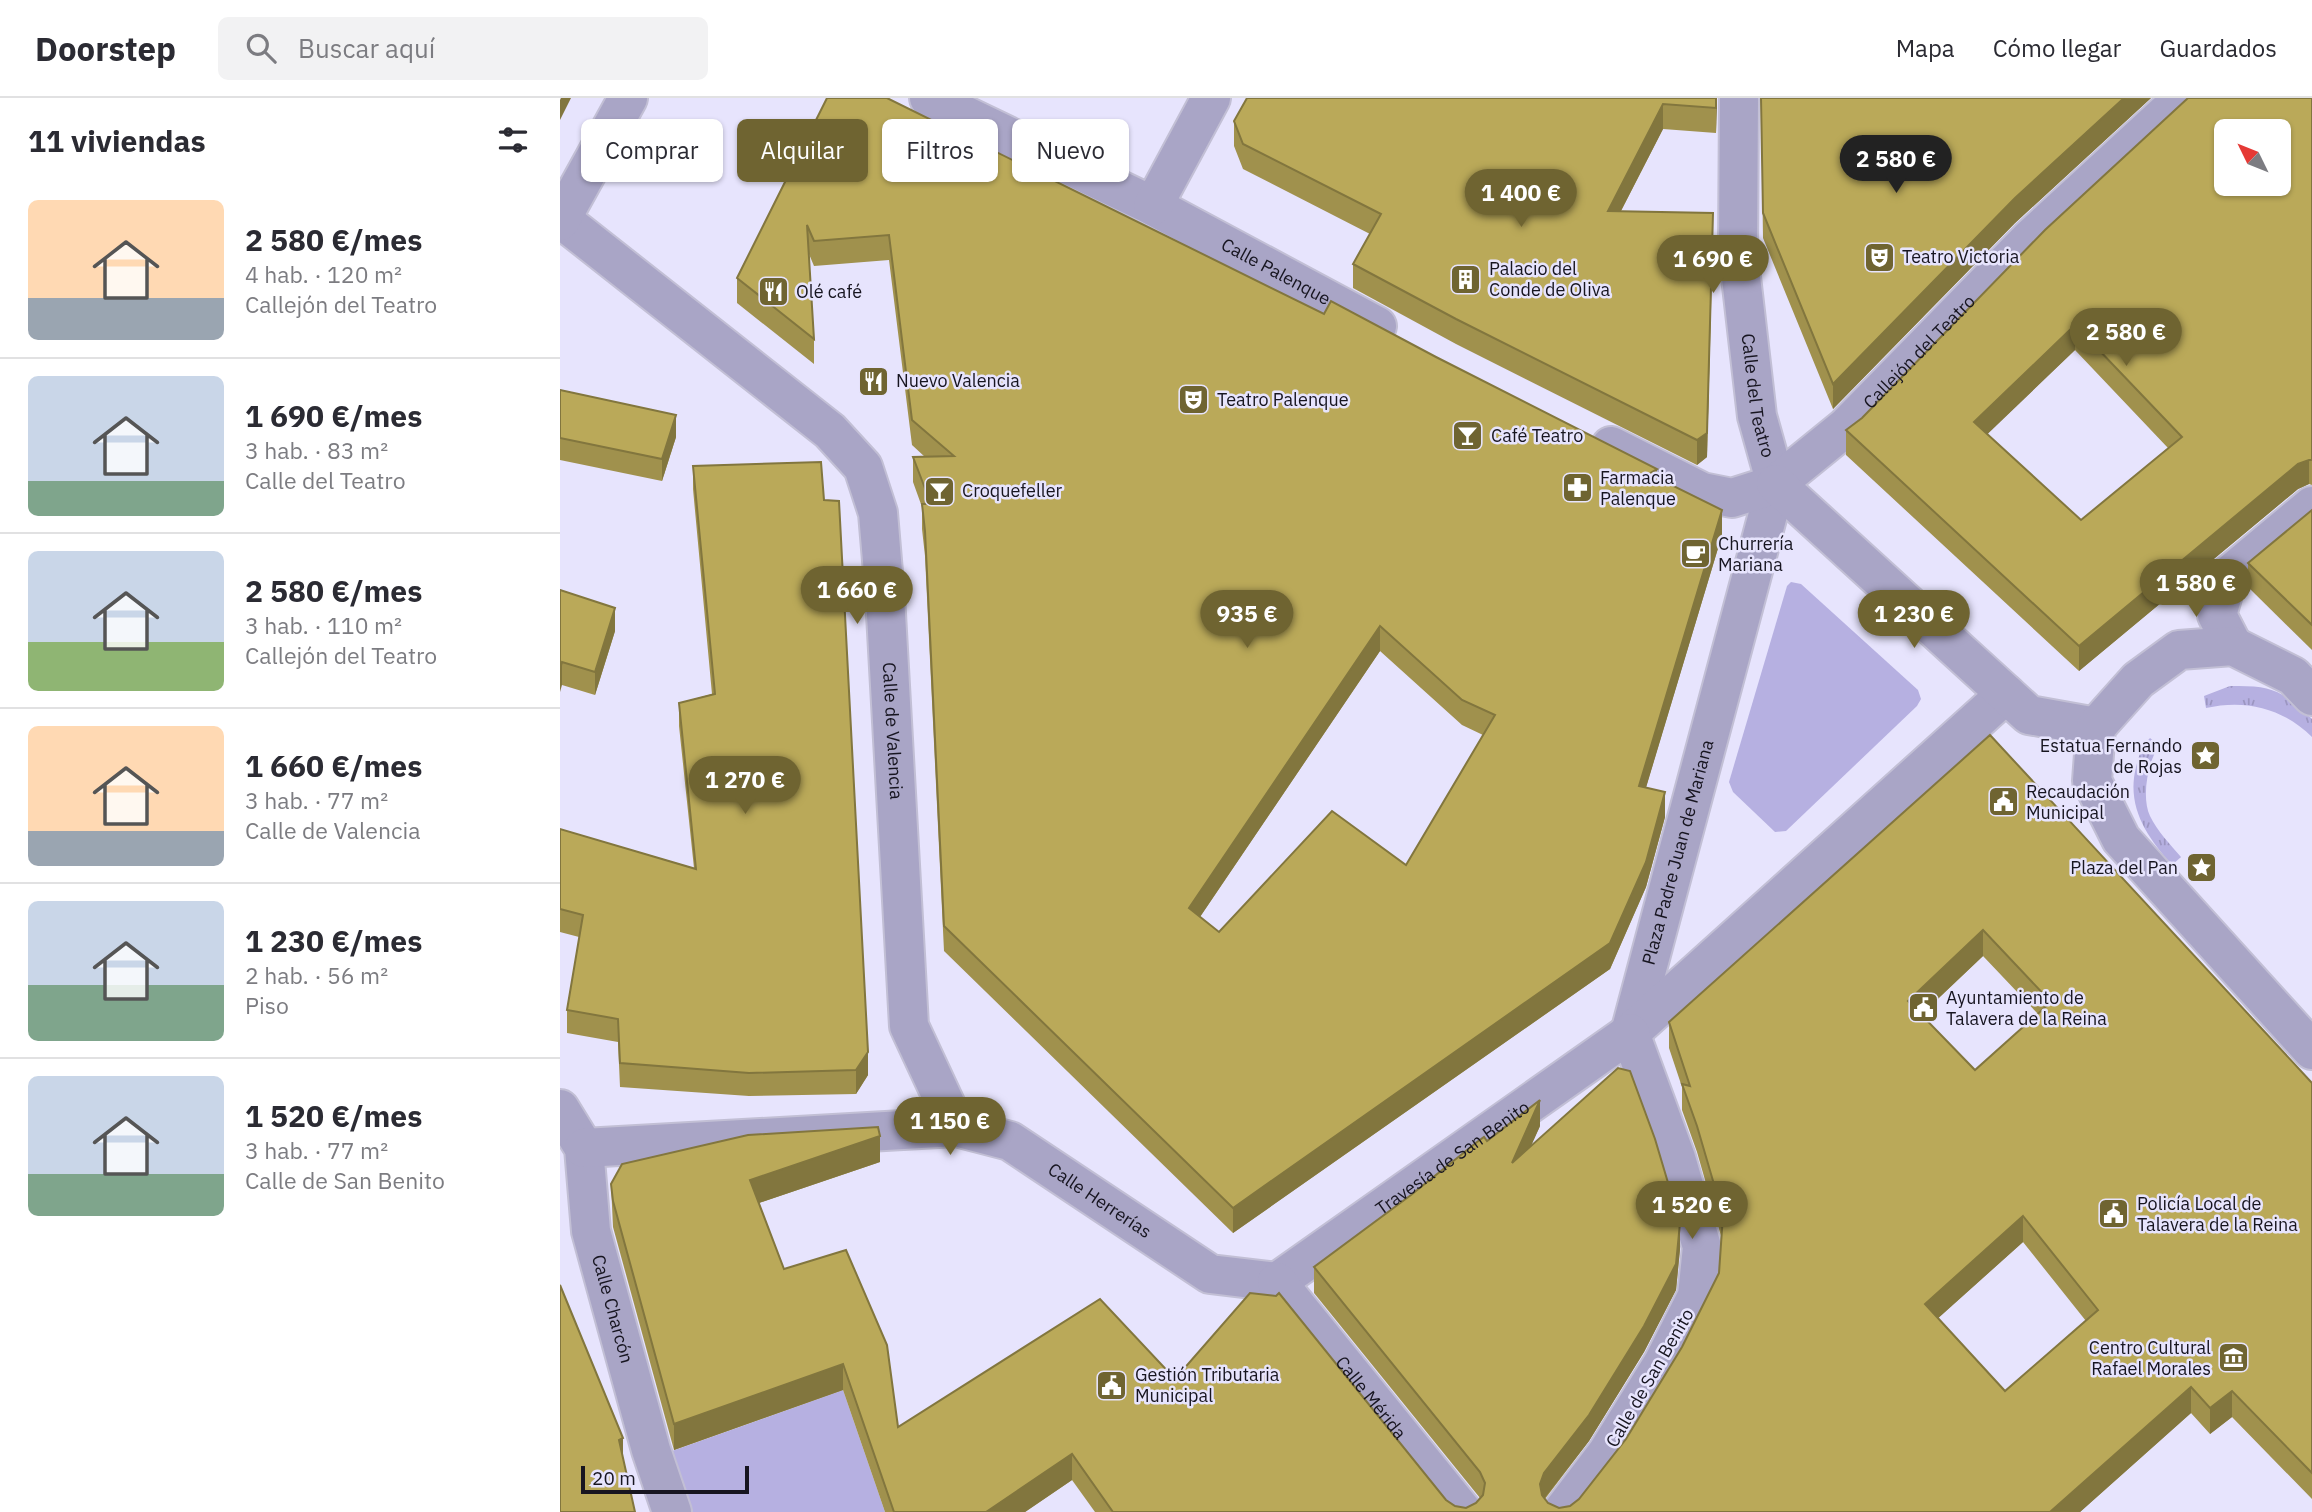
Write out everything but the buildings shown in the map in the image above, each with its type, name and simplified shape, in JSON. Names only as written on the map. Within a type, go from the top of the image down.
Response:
[{"type":"street","points":[[560,220],[628,98]]},
{"type":"street","name":"Calle Palenque","points":[[929,98],[1153,206],[1409,344]]},
{"type":"street","points":[[1153,206],[1211,98]]},
{"type":"street","name":"Calle del Teatro","points":[[1739,98],[1738,251],[1758,416],[1776,484]]},
{"type":"street","name":"Callejón del Teatro","points":[[1776,484],[1846,427],[2030,239],[2183,98]]},
{"type":"street","name":"Calle de Valencia","points":[[560,220],[830,431],[863,467],[878,513],[884,582],[909,1026],[956,1127]]},
{"type":"street","points":[[1580,430],[1702,492],[1732,498],[1776,484],[2029,715],[2096,727]]},
{"type":"street","name":"Plaza Padre Juan de Mariana","points":[[1630,1032],[1776,484]]},
{"type":"street","points":[[2233,646],[2217,615],[2228,576],[2312,506]]},
{"type":"street","points":[[2312,696],[2293,676],[2233,646],[2179,650],[2138,680],[2096,727],[2092,781],[2121,839],[2312,1050]]},
{"type":"street","points":[[1630,1032],[2006,694]]},
{"type":"street","name":"Travesía de San Benito","points":[[1277,1282],[1630,1032]]},
{"type":"street","name":"Calle de San Benito","points":[[1562,1512],[1607,1453],[1663,1363],[1697,1296],[1702,1247],[1676,1158],[1630,1032]]},
{"type":"street","name":"Calle Charcón","points":[[560,1109],[584,1148],[591,1231],[651,1450],[672,1512]]},
{"type":"street","name":"Calle Herrerías","points":[[584,1148],[956,1127],[1010,1141],[1210,1274],[1277,1282]]},
{"type":"street","name":"Calle Mérida","points":[[1277,1282],[1463,1512]]},
{"type":"green space","points":[[1791,582],[1801,584],[1918,690],[1921,699],[1917,706],[1786,831],[1775,832],[1733,792],[1729,782],[1787,586]]},
{"type":"green space","points":[[2230,686],[2266,688],[2293,701],[2312,719],[2312,737],[2289,719],[2263,708],[2221,705],[2206,708],[2204,696]]},
{"type":"green space","points":[[2150,738],[2159,745],[2147,780],[2147,808],[2156,827],[2181,857],[2172,865],[2154,844],[2136,808],[2134,782],[2137,763]]},
{"type":"green space","points":[[843,1390],[885,1512],[693,1512],[672,1451]]},
{"type":"place","name":"Teatro Victoria","points":[[1879,257]]},
{"type":"place","name":"Palacio del Conde de Oliva","points":[[1466,279]]},
{"type":"place","name":"Olé café","points":[[773,292]]},
{"type":"place","name":"Nuevo Valencia","points":[[873,381]]},
{"type":"place","name":"Teatro Palenque","points":[[1194,400]]},
{"type":"place","name":"Café Teatro","points":[[1468,436]]},
{"type":"place","name":"Farmacia Palenque","points":[[1577,488]]},
{"type":"place","name":"Croquefeller","points":[[939,491]]},
{"type":"place","name":"Churrería Mariana","points":[[1695,554]]},
{"type":"place","name":"Estatua Fernando de Rojas","points":[[2205,756]]},
{"type":"place","name":"Recaudación Municipal","points":[[2003,802]]},
{"type":"place","name":"Plaza del Pan","points":[[2201,868]]},
{"type":"place","name":"Ayuntamiento de Talavera de la Reina","points":[[1923,1008]]},
{"type":"place","name":"Policía Local de Talavera de la Reina","points":[[2114,1214]]},
{"type":"place","name":"Centro Cultural Rafael Morales","points":[[2234,1358]]},
{"type":"place","name":"Gestión Tributaria Municipal","points":[[1112,1385]]}]
